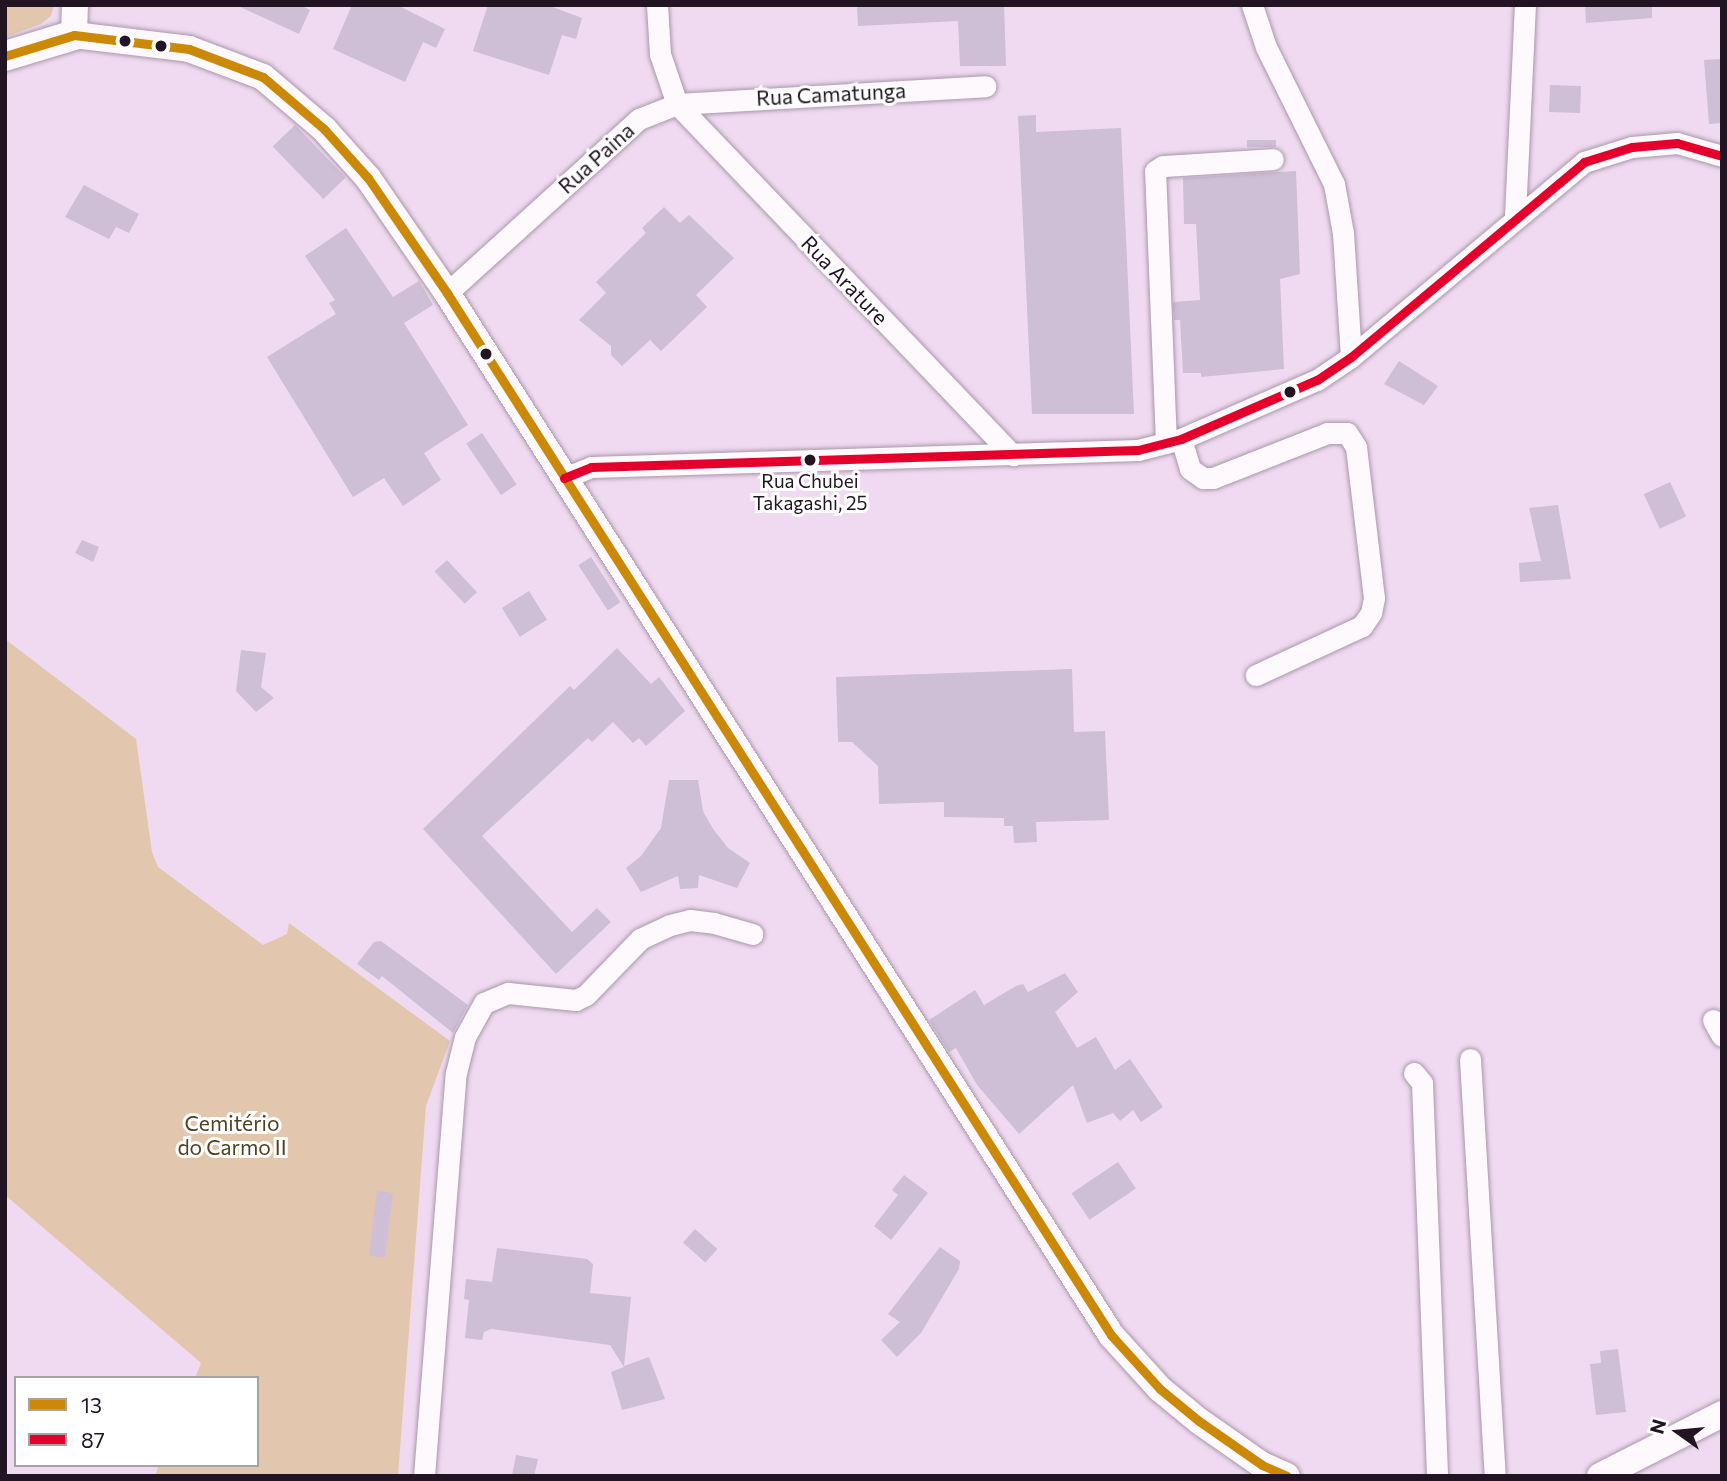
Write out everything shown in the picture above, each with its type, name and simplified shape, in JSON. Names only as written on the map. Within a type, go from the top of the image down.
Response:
[{"type":"main road","points":[[5,56],[74,36]]},
{"type":"street","points":[[75,5],[74,36],[189,48],[263,77],[324,129],[368,178],[447,293],[1111,1335],[1160,1389],[1199,1421],[1262,1465],[1287,1476]]},
{"type":"street","points":[[657,5],[660,54],[677,104]]},
{"type":"street","points":[[1252,5],[1266,47],[1334,184],[1343,233],[1351,357]]},
{"type":"street","points":[[1515,216],[1525,5]]},
{"type":"street","name":"Rua Camatunga","points":[[677,104],[985,86]]},
{"type":"street","name":"Rua Paina","points":[[447,293],[639,119],[677,104]]},
{"type":"street","name":"Rua Arature","points":[[677,104],[1013,456]]},
{"type":"street","points":[[564,478],[591,467],[1013,456],[1138,450],[1173,441],[1317,380],[1351,357],[1515,216],[1584,162],[1632,146],[1677,143],[1722,156]]},
{"type":"street","points":[[1256,675],[1362,626],[1371,613],[1374,598],[1356,447],[1347,433],[1327,433],[1203,478],[1190,469],[1173,441],[1155,171],[1163,166],[1273,159]]},
{"type":"street","points":[[424,1476],[456,1073],[465,1037],[484,1003],[508,993],[576,1000],[586,995],[640,939],[670,925],[690,920],[714,923],[752,934]]},
{"type":"street","points":[[1470,1059],[1495,1476]]},
{"type":"street","points":[[1414,1073],[1422,1083],[1437,1476]]},
{"type":"street","points":[[1600,1476],[1722,1413]]},
{"type":"green space","points":[[5,5],[54,5],[51,16],[41,24],[5,37]]},
{"type":"green space","name":"Cemitério do Carmo II","points":[[5,639],[136,739],[152,852],[158,867],[263,945],[287,934],[289,923],[450,1041],[426,1106],[398,1476],[155,1476],[158,1467],[259,1467],[259,1376],[196,1376],[201,1363],[5,1195]]},
{"type":"building","points":[[236,5],[300,5],[310,10],[299,34]]},
{"type":"building","points":[[352,5],[397,5],[445,29],[436,48],[423,42],[405,82],[333,49]]},
{"type":"building","points":[[488,5],[547,5],[582,18],[576,39],[562,35],[549,75],[473,51]]},
{"type":"building","points":[[857,5],[1004,5],[1006,66],[960,66],[958,21],[858,26]]},
{"type":"building","points":[[1585,5],[1652,5],[1652,18],[1586,23]]},
{"type":"building","points":[[1722,59],[1722,123],[1709,124],[1704,60]]},
{"type":"building","points":[[1550,85],[1581,86],[1580,113],[1549,112]]},
{"type":"building","points":[[1036,115],[1036,132],[1121,128],[1134,414],[1032,414],[1018,116]]},
{"type":"building","points":[[295,125],[346,178],[323,199],[273,147]]},
{"type":"building","points":[[1247,140],[1276,140],[1276,147],[1247,147]]},
{"type":"building","points":[[1296,171],[1300,274],[1280,279],[1284,369],[1201,377],[1201,373],[1183,373],[1180,320],[1174,320],[1173,302],[1200,300],[1196,224],[1184,224],[1183,178]]},
{"type":"building","points":[[84,185],[139,214],[129,233],[116,227],[109,239],[65,217]]},
{"type":"building","points":[[664,207],[680,223],[689,215],[734,258],[696,295],[707,307],[661,351],[650,340],[622,366],[611,355],[611,346],[579,320],[606,293],[596,282],[646,233],[642,228]]},
{"type":"building","points":[[346,228],[393,297],[419,281],[433,305],[404,323],[468,425],[424,453],[441,480],[403,506],[384,478],[353,497],[267,357],[336,314],[329,303],[335,300],[305,256]]},
{"type":"building","points":[[1399,361],[1438,386],[1424,405],[1384,384]]},
{"type":"building","points":[[482,433],[517,484],[501,495],[466,444]]},
{"type":"building","points":[[1670,482],[1686,516],[1660,529],[1644,494]]},
{"type":"building","points":[[1558,505],[1571,579],[1520,582],[1519,563],[1541,561],[1529,508]]},
{"type":"building","points":[[82,540],[99,547],[93,562],[75,553]]},
{"type":"building","points":[[591,557],[620,602],[608,610],[578,565]]},
{"type":"building","points":[[447,560],[477,592],[465,604],[435,572]]},
{"type":"building","points":[[529,591],[547,620],[520,637],[502,608]]},
{"type":"building","points":[[617,648],[651,684],[659,677],[685,711],[646,746],[639,738],[633,743],[613,722],[592,742],[588,738],[482,836],[572,932],[597,908],[611,922],[556,974],[423,829],[570,686],[574,690]]},
{"type":"building","points":[[241,650],[266,653],[261,687],[274,698],[256,712],[236,691]]},
{"type":"building","points":[[1072,669],[1074,732],[1105,731],[1109,820],[1036,822],[1037,842],[1014,843],[1013,826],[1004,826],[1004,818],[944,817],[944,802],[879,804],[878,766],[852,742],[838,742],[836,677]]},
{"type":"building","points":[[669,780],[698,780],[703,811],[713,829],[728,848],[750,863],[737,888],[699,875],[698,888],[680,889],[678,876],[641,892],[626,868],[641,856],[661,828]]},
{"type":"building","points":[[381,941],[468,1005],[453,1033],[382,976],[379,980],[357,964],[374,942]]},
{"type":"building","points":[[1065,973],[1078,992],[1055,1012],[1077,1048],[1096,1037],[1115,1070],[1130,1059],[1163,1107],[1141,1122],[1133,1110],[1120,1121],[1113,1113],[1087,1123],[1073,1085],[1019,1134],[977,1085],[956,1048],[949,1052],[929,1020],[975,990],[984,1005],[1016,986],[1023,984],[1028,992]]},
{"type":"building","points":[[1118,1162],[1136,1189],[1089,1220],[1072,1193]]},
{"type":"building","points":[[904,1175],[928,1193],[891,1240],[874,1226],[898,1195],[892,1190]]},
{"type":"building","points":[[377,1191],[393,1193],[385,1257],[369,1256]]},
{"type":"building","points":[[695,1229],[717,1249],[705,1262],[683,1242]]},
{"type":"building","points":[[940,1247],[960,1261],[959,1269],[921,1333],[897,1357],[881,1340],[900,1322],[888,1314]]},
{"type":"building","points":[[497,1248],[587,1259],[593,1264],[590,1293],[631,1297],[624,1366],[649,1357],[665,1399],[622,1410],[611,1372],[624,1367],[610,1345],[491,1329],[484,1332],[482,1340],[465,1338],[469,1300],[464,1299],[466,1279],[492,1282]]},
{"type":"building","points":[[1618,1349],[1626,1412],[1596,1415],[1590,1364],[1601,1363],[1600,1351]]},
{"type":"building","points":[[516,1455],[538,1459],[534,1476],[512,1476]]},
{"type":"transit line","name":"13","points":[[5,56],[74,35],[189,49],[263,77],[324,129],[368,178],[447,293],[1111,1335],[1160,1389],[1199,1421],[1262,1465],[1287,1476]]},
{"type":"transit line","name":"87","points":[[564,478],[591,467],[1138,450],[1181,439],[1317,380],[1351,357],[1584,162],[1632,147],[1677,143],[1722,156]]},
{"type":"place","name":"Rua Chubei Takagashi, 25","points":[[810,460]]}]
